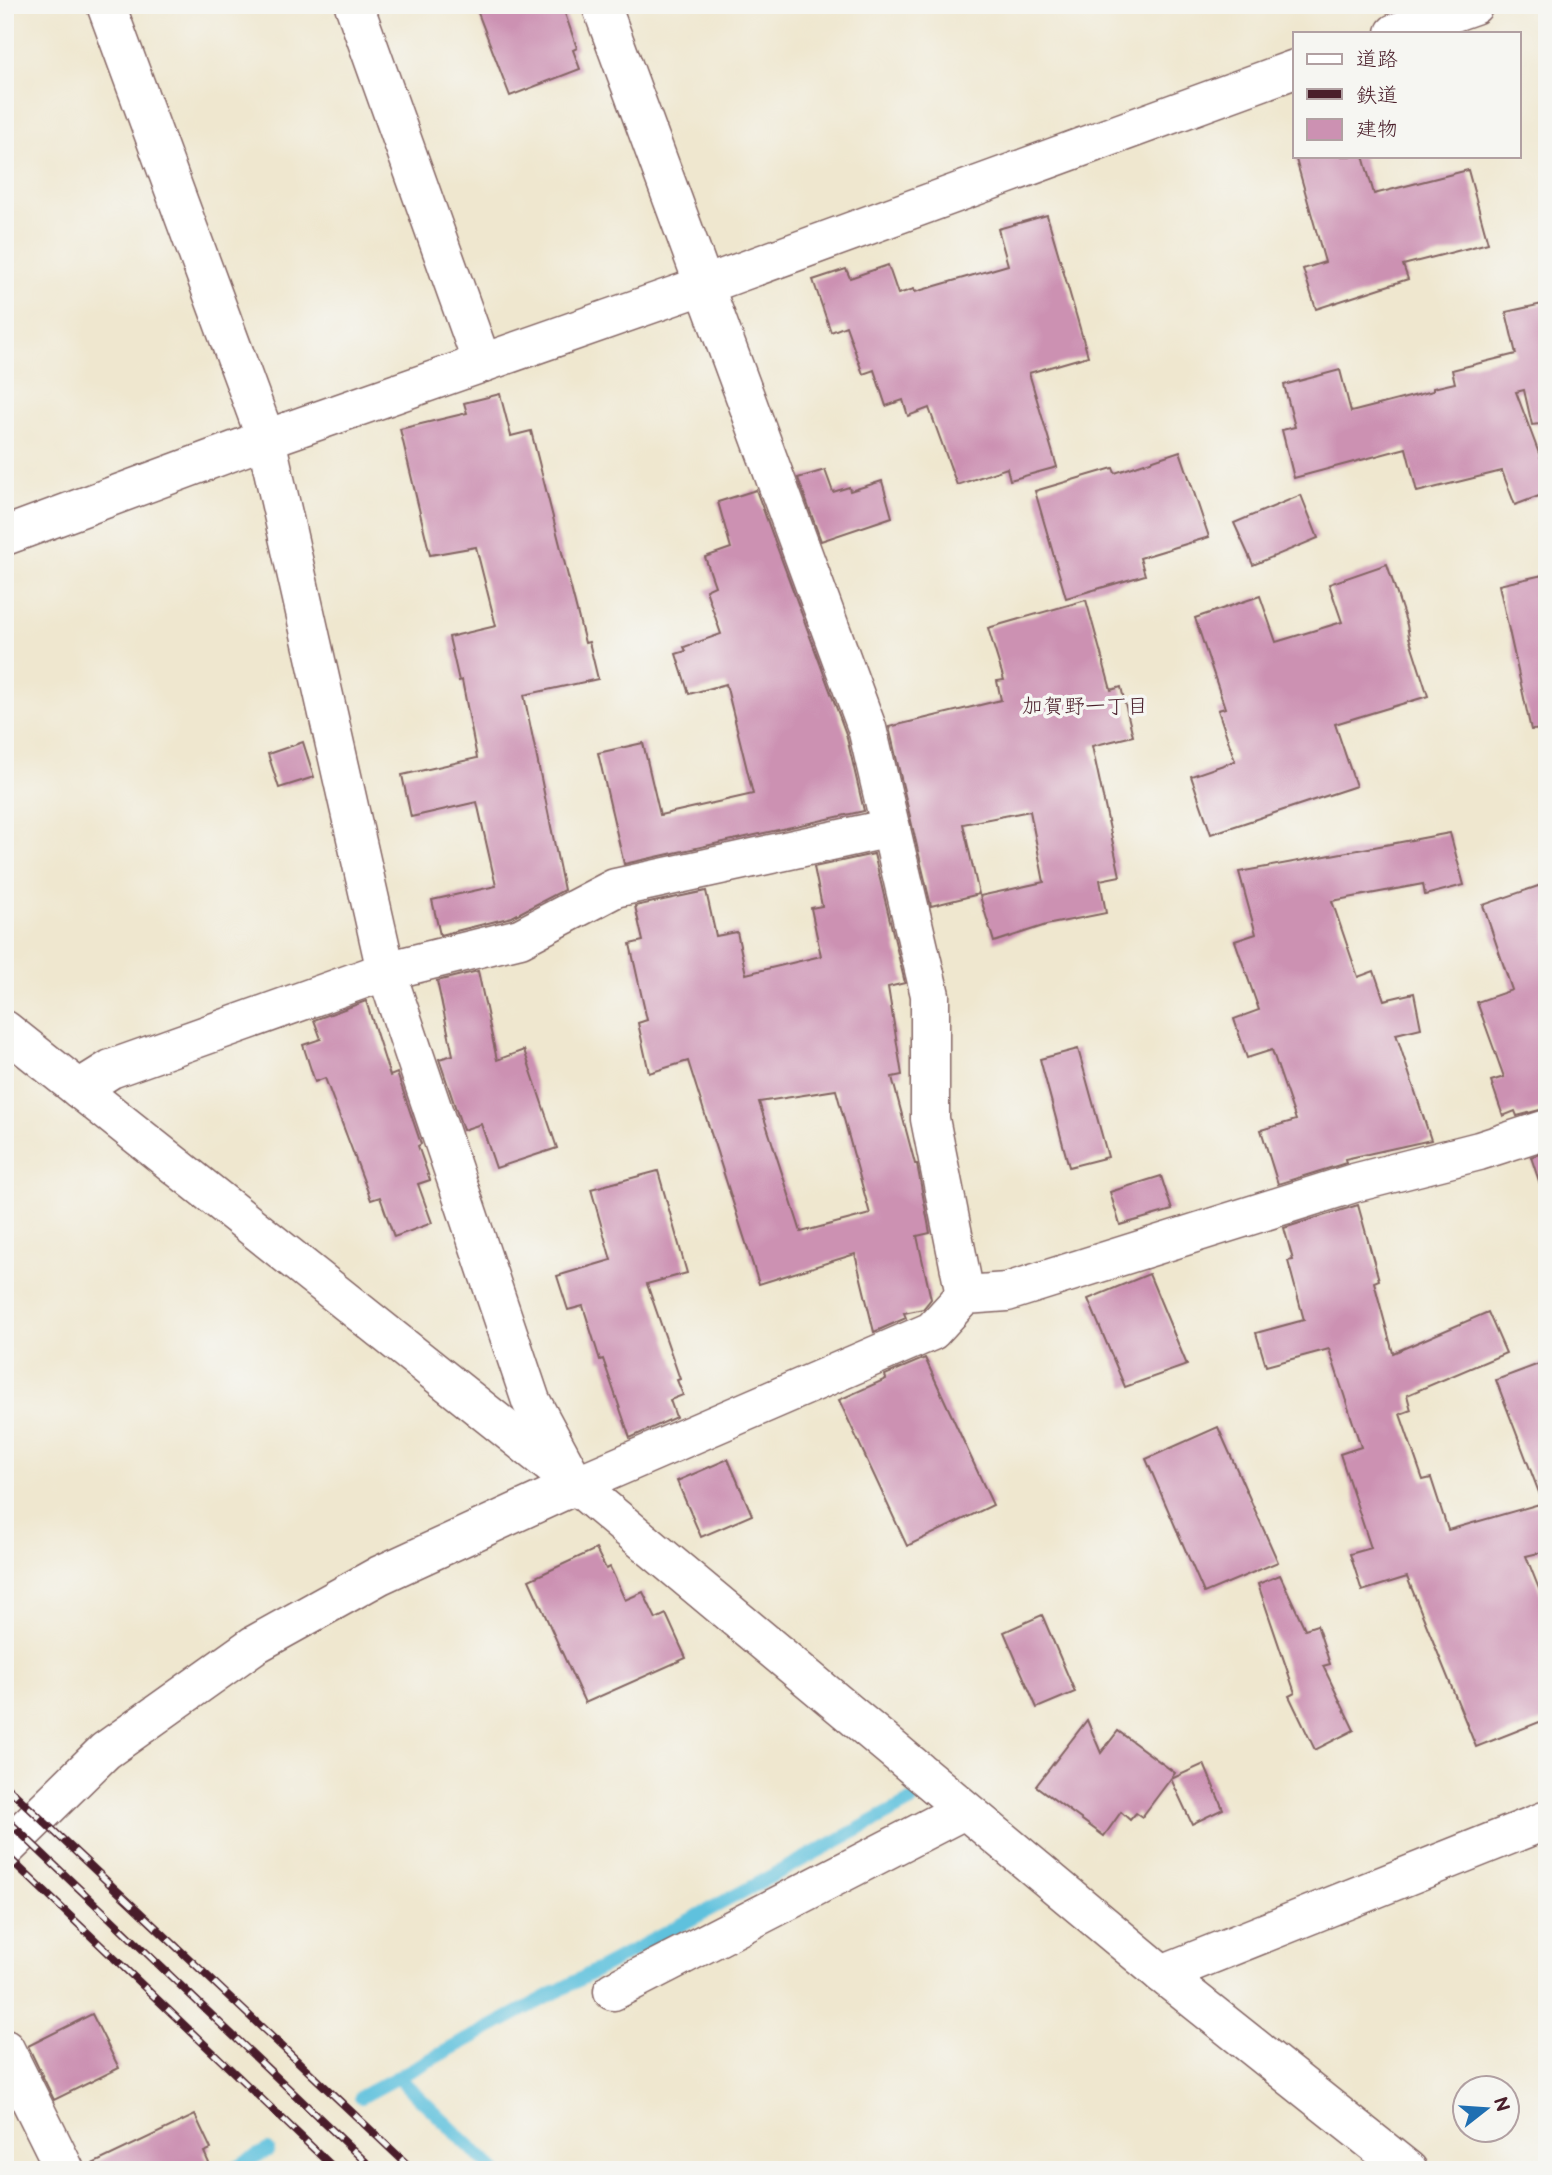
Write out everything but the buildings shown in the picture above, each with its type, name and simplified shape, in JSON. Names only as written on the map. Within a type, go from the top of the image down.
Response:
[{"type":"street","points":[[106,5],[266,439],[386,971],[531,1401],[576,1485]]},
{"type":"street","points":[[354,5],[482,363]]},
{"type":"street","points":[[601,5],[867,727],[930,995],[930,1119],[965,1295]]},
{"type":"street","points":[[1398,32],[1474,5]]},
{"type":"street","points":[[5,536],[266,439],[705,285],[1293,70]]},
{"type":"street","points":[[79,1088],[111,1069],[386,971],[520,938],[615,888],[891,828]]},
{"type":"street","points":[[5,1030],[576,1485],[1162,1974],[1408,2170]]},
{"type":"street","points":[[5,1849],[104,1751],[254,1645],[380,1574],[576,1485],[932,1331],[965,1295],[1007,1292],[1353,1183],[1479,1151],[1547,1129]]},
{"type":"street","points":[[613,1991],[964,1810]]},
{"type":"street","points":[[1162,1974],[1547,1820]]},
{"type":"street","points":[[5,2049],[65,2170]]},
{"type":"waterway","points":[[361,2097],[911,1801]]},
{"type":"waterway","points":[[398,2077],[494,2170]]},
{"type":"waterway","points":[[230,2170],[268,2150]]},
{"type":"railway","points":[[5,1785],[413,2170]]},
{"type":"railway","points":[[5,1818],[374,2170]]},
{"type":"railway","points":[[5,1854],[336,2170]]},
{"type":"district","name":"加賀野一丁目","points":[[1085,706]]}]
